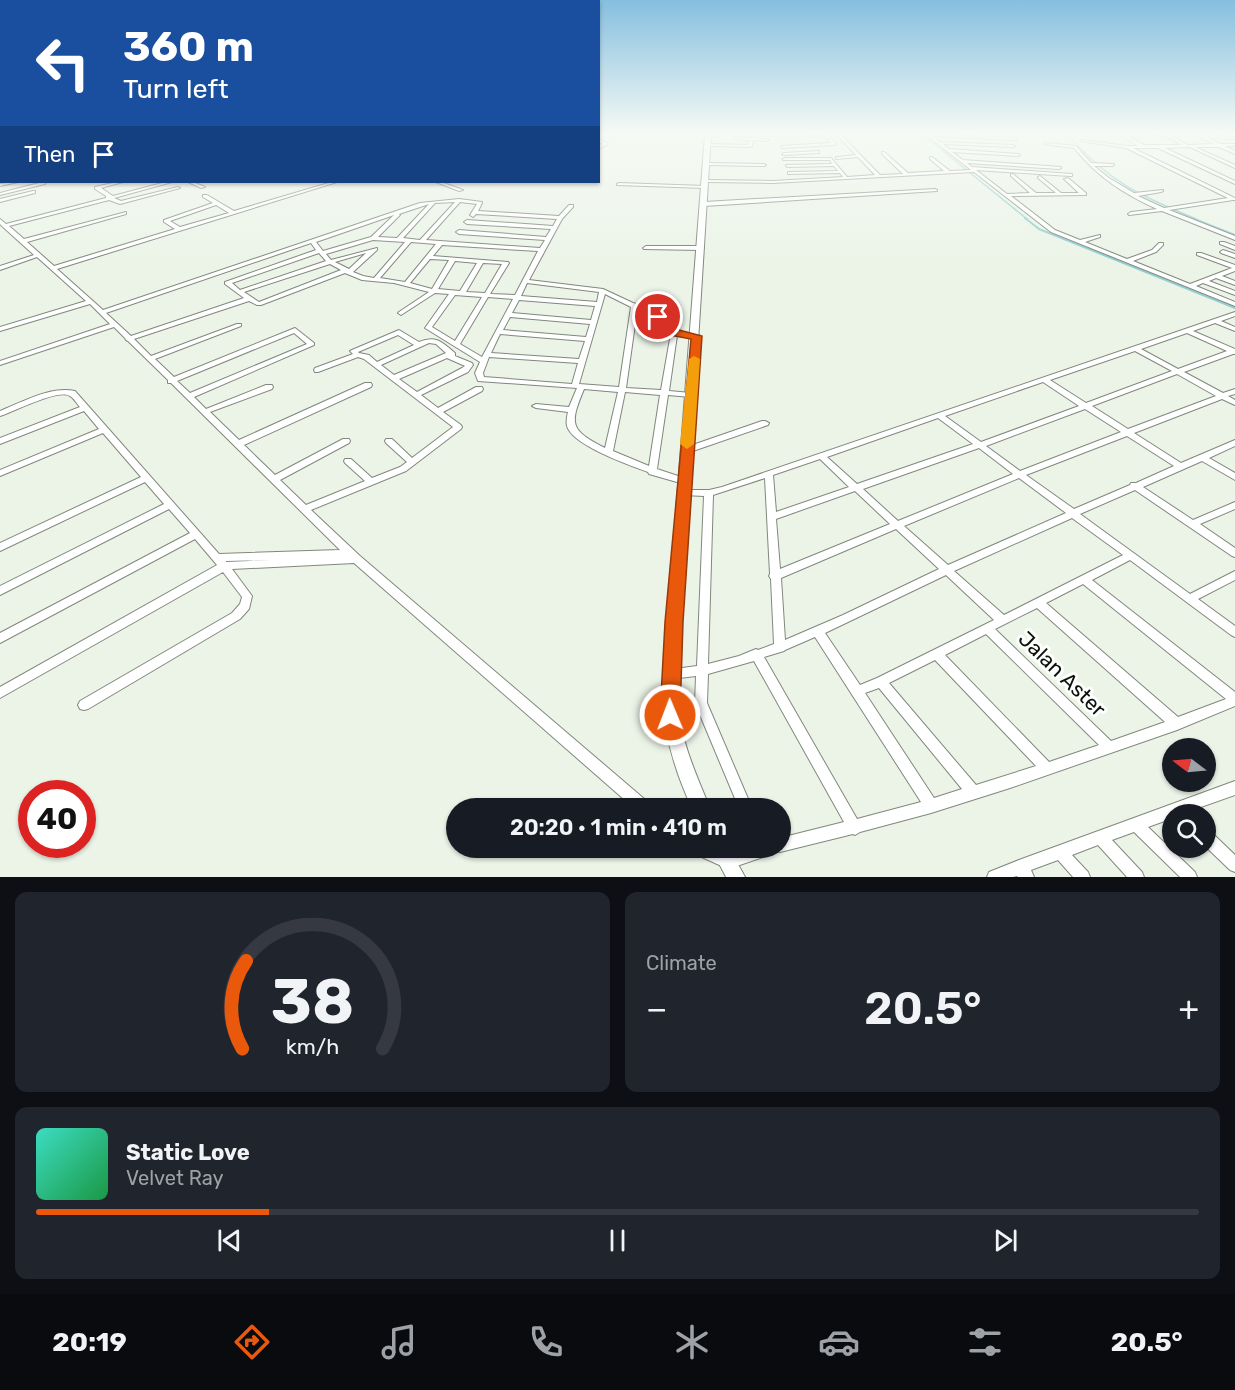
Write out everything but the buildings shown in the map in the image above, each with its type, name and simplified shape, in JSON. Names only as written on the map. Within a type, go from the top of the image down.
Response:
[{"type":"street","points":[[697,798],[679,754],[670,715],[682,484],[687,450],[687,394],[704,204],[701,185],[704,175]]},
{"type":"street","points":[[791,175],[793,181]]},
{"type":"street","points":[[843,175],[846,178]]},
{"type":"street","points":[[619,184],[701,185],[907,175]]},
{"type":"street","points":[[915,175],[921,191]]},
{"type":"street","points":[[977,175],[1042,224],[1080,242],[1235,304]]},
{"type":"street","points":[[1013,175],[1035,195]]},
{"type":"street","points":[[1005,195],[1084,194],[1068,177],[1039,175]]},
{"type":"street","points":[[1107,175],[1134,195],[1235,238]]},
{"type":"street","points":[[1184,175],[1234,199]]},
{"type":"street","points":[[1218,175],[1235,183]]},
{"type":"street","points":[[1040,177],[1061,195]]},
{"type":"street","points":[[0,194],[43,183]]},
{"type":"street","points":[[117,183],[97,188],[120,203],[178,188]]},
{"type":"street","points":[[3,226],[166,183]]},
{"type":"street","points":[[192,183],[203,188]]},
{"type":"street","points":[[53,268],[331,183]]},
{"type":"street","points":[[441,183],[461,189]]},
{"type":"street","points":[[457,200],[455,195],[465,183]]},
{"type":"street","points":[[704,204],[936,190]]},
{"type":"street","points":[[1134,195],[1161,191]]},
{"type":"street","points":[[0,201],[33,192]]},
{"type":"street","points":[[205,196],[232,212]]},
{"type":"street","points":[[1131,214],[1234,199]]},
{"type":"street","points":[[422,241],[457,200]]},
{"type":"street","points":[[102,312],[394,213],[434,202],[457,200],[480,203],[476,212],[449,243]]},
{"type":"street","points":[[398,240],[434,202]]},
{"type":"street","points":[[179,229],[166,221],[218,203]]},
{"type":"street","points":[[571,206],[554,228],[484,358],[480,372],[481,379],[687,394]]},
{"type":"street","points":[[476,212],[560,218]]},
{"type":"street","points":[[24,241],[124,213]]},
{"type":"street","points":[[373,238],[397,216],[394,213]]},
{"type":"street","points":[[467,222],[554,228]]},
{"type":"street","points":[[3,226],[24,241],[102,312],[352,556],[632,798]]},
{"type":"street","points":[[459,232],[548,239]]},
{"type":"street","points":[[1080,242],[1098,236]]},
{"type":"street","points":[[385,239],[348,271],[263,303],[247,299],[227,283],[320,252],[373,238],[542,250]]},
{"type":"street","points":[[377,278],[410,240]]},
{"type":"street","points":[[312,241],[330,262],[363,278],[377,278],[434,291],[598,304]]},
{"type":"street","points":[[406,284],[440,243]]},
{"type":"street","points":[[1222,243],[1235,248]]},
{"type":"street","points":[[1127,261],[1154,251],[1161,244]]},
{"type":"street","points":[[456,345],[516,248]]},
{"type":"street","points":[[646,248],[700,249]]},
{"type":"street","points":[[238,292],[375,249]]},
{"type":"street","points":[[1223,252],[1235,256]]},
{"type":"street","points":[[1199,254],[1233,270]]},
{"type":"street","points":[[0,268],[39,255]]},
{"type":"street","points":[[429,257],[506,263]]},
{"type":"street","points":[[401,313],[434,291],[453,259]]},
{"type":"street","points":[[482,261],[428,328],[484,358],[581,361]]},
{"type":"street","points":[[1190,286],[1233,270]]},
{"type":"street","points":[[1216,276],[1235,283]]},
{"type":"street","points":[[526,281],[603,291],[671,324],[676,333],[652,472]]},
{"type":"street","points":[[1203,281],[1235,293]]},
{"type":"street","points":[[603,291],[581,361],[571,429],[608,453],[709,493],[1235,314]]},
{"type":"street","points":[[128,339],[247,299]]},
{"type":"street","points":[[0,329],[91,302]]},
{"type":"street","points":[[608,453],[622,390],[635,305]]},
{"type":"street","points":[[509,315],[592,321]]},
{"type":"street","points":[[1216,321],[1235,329]]},
{"type":"street","points":[[149,359],[239,324]]},
{"type":"street","points":[[0,363],[114,326]]},
{"type":"street","points":[[171,381],[295,330],[312,344],[188,397]]},
{"type":"street","points":[[1186,330],[1234,352]]},
{"type":"street","points":[[305,508],[371,482],[412,462],[458,427],[377,364],[357,355],[354,351],[399,332],[417,344]]},
{"type":"street","points":[[498,332],[588,339]]},
{"type":"street","points":[[676,333],[692,336]]},
{"type":"street","points":[[377,364],[417,344],[435,341],[452,355],[464,361],[468,367],[416,395]]},
{"type":"street","points":[[1135,348],[1235,403]]},
{"type":"street","points":[[771,517],[980,445],[1234,352]]},
{"type":"street","points":[[318,370],[357,355]]},
{"type":"street","points":[[394,378],[439,356],[452,355]]},
{"type":"street","points":[[1043,379],[1180,466]]},
{"type":"street","points":[[237,444],[368,385]]},
{"type":"street","points":[[204,412],[269,387]]},
{"type":"street","points":[[438,411],[479,389]]},
{"type":"street","points":[[0,414],[65,391],[72,393],[196,534],[247,596],[242,611],[84,705]]},
{"type":"street","points":[[774,576],[1020,474],[1235,391]]},
{"type":"street","points":[[536,406],[573,410]]},
{"type":"street","points":[[0,441],[85,408]]},
{"type":"street","points":[[940,416],[1235,632]]},
{"type":"street","points":[[687,450],[765,423]]},
{"type":"street","points":[[0,473],[104,430]]},
{"type":"street","points":[[274,480],[346,441]]},
{"type":"street","points":[[389,441],[412,462]]},
{"type":"street","points":[[671,674],[702,671],[780,648],[1071,512],[1235,443]]},
{"type":"street","points":[[821,456],[1002,620]]},
{"type":"street","points":[[1202,457],[1235,477]]},
{"type":"street","points":[[348,461],[371,482]]},
{"type":"street","points":[[769,474],[780,648]]},
{"type":"street","points":[[0,547],[146,478]]},
{"type":"street","points":[[1134,485],[1235,553]]},
{"type":"street","points":[[709,493],[701,703],[742,798]]},
{"type":"street","points":[[1192,524],[1235,504]]},
{"type":"street","points":[[0,591],[170,505]]},
{"type":"street","points":[[0,638],[196,534]]},
{"type":"street","points":[[0,693],[220,562],[352,556]]},
{"type":"street","points":[[857,691],[881,682],[1130,556]]},
{"type":"street","points":[[1189,598],[1235,575]]},
{"type":"street","points":[[791,843],[855,828],[931,806],[1177,724],[1235,700],[1084,579]]},
{"type":"street","points":[[1038,603],[1177,724]]},
{"type":"street","name":"Jalan Aster","points":[[987,628],[1109,747]]},
{"type":"street","points":[[817,630],[931,806]]},
{"type":"street","points":[[756,654],[855,828]]},
{"type":"street","points":[[936,654],[1045,767]]},
{"type":"street","points":[[881,682],[972,791]]},
{"type":"street","points":[[1199,804],[1235,788]]},
{"type":"street","points":[[994,877],[1023,872],[1061,853],[1162,817]]},
{"type":"street","points":[[1136,825],[1190,877]]},
{"type":"street","points":[[1101,838],[1137,877]]},
{"type":"street","points":[[1216,846],[1233,861]]},
{"type":"street","points":[[1061,853],[1083,877]]},
{"type":"waterway","points":[[973,175],[1027,219]]},
{"type":"waterway","points":[[1110,175],[1141,194],[1196,219]]},
{"type":"waterway","points":[[1025,218],[1039,229],[1235,308]]},
{"type":"waterway","points":[[1192,218],[1235,235]]},
{"type":"slow traffic","points":[[687,444],[694,359]]},
{"type":"route","points":[[658,317],[672,325],[674,333],[697,336],[684,480],[669,694],[670,715]]}]
